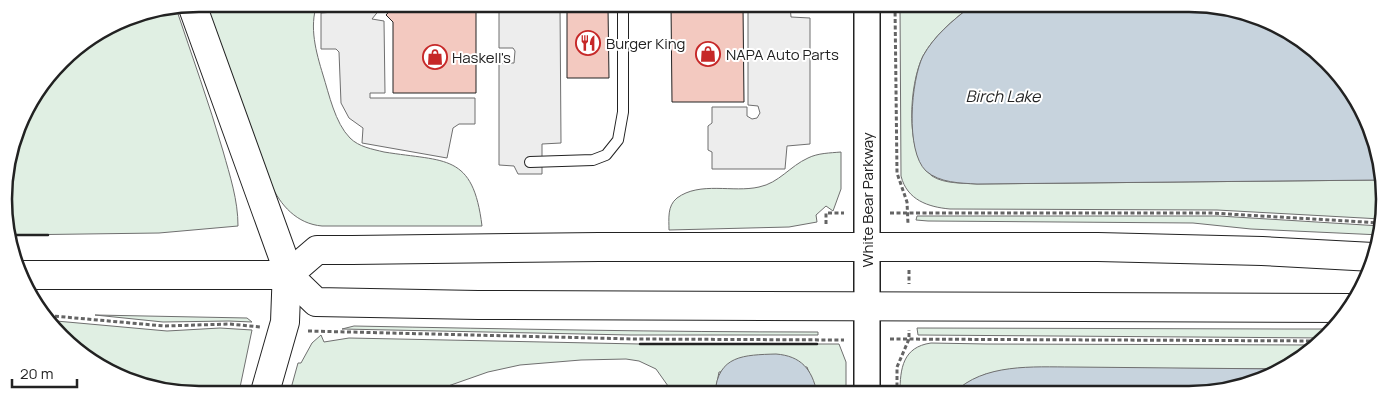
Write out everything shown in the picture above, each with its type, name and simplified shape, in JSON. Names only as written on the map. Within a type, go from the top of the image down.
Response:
[{"type":"main road","points":[[195,12],[284,256],[288,275],[288,302],[283,329],[267,386]]},
{"type":"main road","points":[[29,275],[288,275],[317,250],[826,247],[1177,248],[1367,257]]},
{"type":"main road","points":[[288,275],[316,302],[478,305],[1341,308]]},
{"type":"street","name":"White Bear Parkway","points":[[867,12],[867,386]]},
{"type":"lane","points":[[530,162],[593,160],[606,155],[618,140],[623,112],[623,12]]},
{"type":"path","points":[[895,12],[897,173],[907,202],[908,212],[910,306],[909,339],[898,362],[897,386]]},
{"type":"path","points":[[908,212],[1211,213],[1374,223]]},
{"type":"path","points":[[826,213],[826,247]]},
{"type":"path","points":[[826,305],[827,340]]},
{"type":"path","points":[[53,315],[164,326],[230,324],[338,334],[827,340],[1311,341]]},
{"type":"green space","points":[[208,12],[315,12],[314,31],[320,66],[333,108],[345,132],[357,144],[366,147],[453,165],[463,173],[472,185],[478,202],[482,226],[322,226],[305,222],[290,212],[279,199],[271,184]]},
{"type":"green space","points":[[900,12],[964,12],[944,29],[927,49],[918,68],[912,101],[913,136],[917,152],[923,166],[937,179],[954,183],[977,184],[1374,180],[1376,200],[1374,219],[1217,210],[950,209],[920,201],[908,191],[901,176]]},
{"type":"green space","points":[[178,14],[212,115],[228,170],[235,197],[238,226],[159,233],[16,235],[12,200],[14,175],[22,139],[32,117],[51,86],[67,67],[96,44],[117,32],[139,22]]},
{"type":"green space","points":[[841,152],[841,189],[833,211],[826,206],[816,215],[817,222],[789,227],[669,230],[669,213],[672,205],[677,198],[686,193],[706,189],[759,187],[773,182],[812,156]]},
{"type":"green space","points":[[917,216],[1219,216],[1374,226],[1372,235],[1251,229],[1193,223],[916,220]]},
{"type":"green space","points":[[95,315],[247,318],[252,322],[163,322]]},
{"type":"green space","points":[[58,321],[167,331],[220,328],[252,330],[240,386],[187,386],[139,377],[117,367],[86,348]]},
{"type":"green space","points":[[354,326],[818,332],[818,335],[630,335],[342,329]]},
{"type":"green space","points":[[917,328],[1324,329],[1314,338],[918,335]]},
{"type":"green space","points":[[321,335],[324,342],[349,338],[640,344],[839,344],[846,362],[846,386],[814,386],[807,367],[719,372],[716,386],[668,386],[656,369],[639,361],[626,359],[581,360],[520,365],[488,372],[448,386],[292,386],[298,363],[301,363],[312,343]]},
{"type":"green space","points":[[931,343],[1306,345],[1267,369],[1022,368],[986,374],[964,386],[900,386],[902,367],[905,360],[914,349]]},
{"type":"shaded area","points":[[378,12],[372,19],[384,21],[385,93],[370,93],[370,98],[475,98],[475,124],[459,124],[453,128],[447,158],[362,143],[363,128],[349,118],[341,103],[339,52],[336,49],[321,49],[321,13]]},
{"type":"shaded area","points":[[499,12],[560,12],[561,143],[542,144],[542,174],[518,174],[514,166],[499,165],[499,63],[514,63],[515,51],[513,48],[499,48]]},
{"type":"shaded area","points":[[748,12],[791,12],[791,17],[810,18],[810,144],[787,146],[785,169],[712,169],[712,152],[708,150],[708,126],[712,123],[712,107],[747,107],[747,116],[752,119],[757,118],[760,113],[758,106],[748,105]]},
{"type":"water","name":"Birch Lake","points":[[964,12],[1188,12],[1213,14],[1249,22],[1282,38],[1302,51],[1321,67],[1337,86],[1350,106],[1366,139],[1374,180],[977,184],[950,182],[937,178],[926,171],[919,161],[915,148],[912,115],[913,98],[915,81],[923,56],[932,42]]},
{"type":"water","points":[[753,355],[785,355],[799,361],[812,377],[815,386],[716,386],[721,371],[727,364]]},
{"type":"water","points":[[1026,367],[1267,369],[1249,377],[1201,386],[962,386],[979,376]]},
{"type":"building","name":"Haskell's","points":[[389,12],[476,12],[476,93],[393,93],[393,22],[386,15]]},
{"type":"building","name":"Burger King","points":[[567,12],[608,12],[609,78],[567,78]]},
{"type":"building","name":"NAPA Auto Parts","points":[[671,12],[743,12],[744,102],[672,102]]},
{"type":"wall","points":[[16,235],[48,235]]},
{"type":"wall","points":[[640,344],[817,344]]},
{"type":"place","name":"Burger King","points":[[588,43]]},
{"type":"place","name":"NAPA Auto Parts","points":[[708,54]]},
{"type":"place","name":"Haskell's","points":[[435,57]]}]
